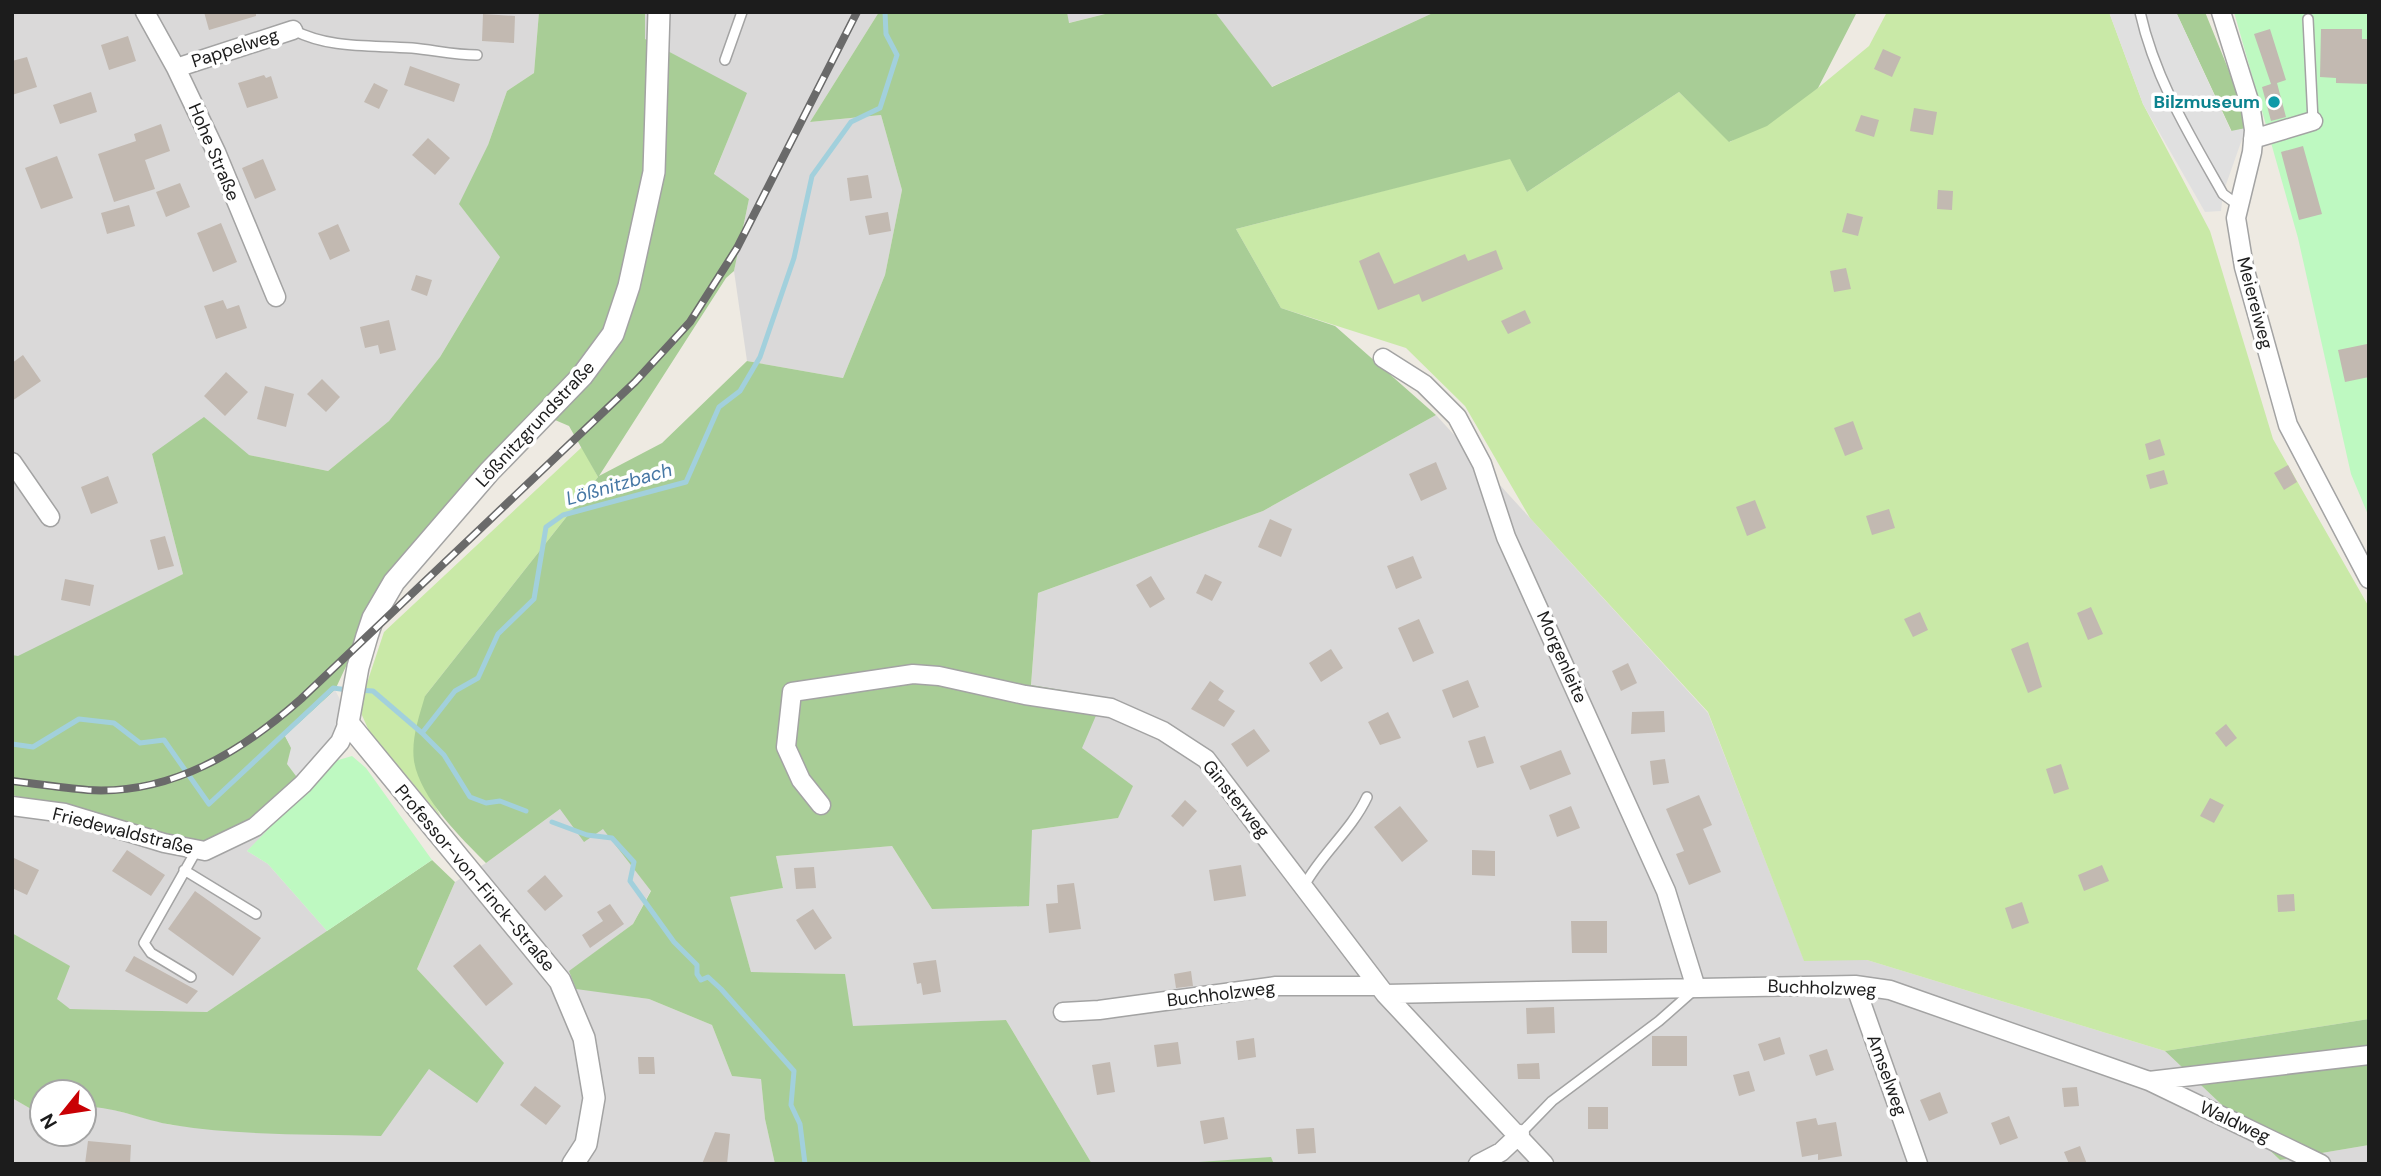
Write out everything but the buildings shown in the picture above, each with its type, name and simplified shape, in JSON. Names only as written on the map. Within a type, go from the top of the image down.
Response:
[{"type":"street","name":"Hohe Straße","points":[[145,12],[176,68],[216,152],[276,297]]},
{"type":"street","name":"Lößnitzgrundstraße","points":[[348,723],[358,667],[373,618],[394,582],[489,472],[582,376],[613,334],[629,286],[653,172],[659,12]]},
{"type":"street","name":"Meiereiweg","points":[[2221,12],[2250,104],[2253,139],[2236,218],[2244,267],[2288,425],[2369,579]]},
{"type":"street","name":"Pappelweg","points":[[176,68],[293,30]]},
{"type":"street","points":[[2253,139],[2313,121]]},
{"type":"street","name":"Morgenleite","points":[[1383,358],[1424,384],[1457,417],[1482,464],[1506,537],[1666,891],[1696,988]]},
{"type":"street","points":[[12,462],[50,517]]},
{"type":"street","name":"Ginsterweg","points":[[821,805],[801,780],[786,747],[792,692],[912,674],[939,676],[1024,695],[1111,708],[1163,732],[1206,759],[1382,990],[1520,1135],[1544,1164]]},
{"type":"street","name":"Friedewaldstraße","points":[[12,807],[65,813],[196,851],[205,850],[255,827],[303,784],[340,742],[348,723]]},
{"type":"street","name":"Professor-von-Finck-Straße","points":[[348,723],[560,981],[584,1038],[594,1098],[586,1144],[573,1164]]},
{"type":"street","name":"Buchholzweg","points":[[1063,1012],[1099,1010],[1276,986],[1382,990],[1855,985],[1890,990],[2149,1081],[2369,1055]]},
{"type":"street","name":"Amselweg","points":[[1855,985],[1918,1164]]},
{"type":"street","name":"Waldweg","points":[[2149,1081],[2321,1164]]},
{"type":"street","points":[[1478,1164],[1501,1152],[1520,1135]]},
{"type":"lane","points":[[725,60],[742,12]]},
{"type":"lane","points":[[2140,12],[2152,61],[2164,90],[2223,194],[2238,205]]},
{"type":"lane","points":[[2308,19],[2313,121]]},
{"type":"lane","points":[[293,30],[314,41],[335,44],[477,55]]},
{"type":"lane","points":[[1304,886],[1314,867],[1348,830],[1367,797]]},
{"type":"lane","points":[[191,977],[151,953],[144,943],[196,851]]},
{"type":"lane","points":[[184,870],[257,914]]},
{"type":"lane","points":[[1520,1135],[1552,1101],[1659,1021],[1696,988]]},
{"type":"shaded area","points":[[12,12],[539,12],[534,73],[507,91],[488,145],[500,257],[440,357],[389,421],[328,471],[249,455],[152,454],[183,574],[18,657],[12,655]]},
{"type":"shaded area","points":[[645,12],[879,12],[810,122],[881,115],[902,190],[885,275],[843,378],[747,361],[734,271],[749,199],[714,175],[746,93],[644,39]]},
{"type":"shaded area","points":[[1067,12],[1113,12],[1068,23]]},
{"type":"shaded area","points":[[1215,12],[1435,12],[1271,87]]},
{"type":"shaded area","points":[[2109,12],[2176,12],[2231,131],[2246,128],[2223,193],[2221,211],[2205,212],[2143,104]]},
{"type":"shaded area","points":[[1436,415],[1708,713],[1804,960],[1867,960],[2165,1051],[2280,1160],[2369,1145],[2369,1164],[1274,1164],[1271,1158],[1170,1164],[1092,1164],[1006,1020],[853,1027],[844,974],[751,972],[729,897],[783,888],[776,856],[892,846],[932,909],[1032,830],[1118,818],[1082,748],[1031,686],[1038,593],[1263,511]]},
{"type":"shaded area","points":[[335,690],[344,707],[334,736],[299,780],[287,764],[291,748],[285,736]]},
{"type":"shaded area","points":[[12,795],[136,825],[184,842],[275,805],[285,815],[247,851],[268,864],[327,931],[207,1012],[70,1009],[56,1000],[69,966],[12,933]]},
{"type":"shaded area","points":[[560,809],[603,828],[651,890],[633,924],[570,971],[576,988],[649,999],[712,1025],[732,1076],[761,1078],[765,1119],[775,1164],[12,1164],[12,1098],[28,1107],[28,1148],[98,1148],[98,1107],[171,1125],[253,1132],[429,1069],[503,1063],[417,969],[455,882]]},
{"type":"green space","points":[[539,12],[645,12],[645,39],[747,93],[714,174],[749,199],[734,271],[726,278],[599,476],[662,443],[747,361],[843,378],[885,275],[902,190],[881,115],[810,122],[879,12],[1067,12],[1069,23],[1113,12],[1215,12],[1272,87],[1435,12],[1857,12],[1818,88],[1767,126],[1729,142],[1679,92],[1527,192],[1510,159],[1236,229],[1281,308],[1335,326],[1436,415],[1263,511],[1038,593],[1031,685],[1104,697],[1082,748],[1133,786],[1118,818],[1032,830],[1029,906],[932,909],[892,846],[776,856],[783,888],[730,897],[751,972],[845,974],[853,1026],[1006,1020],[1092,1164],[775,1164],[765,1119],[761,1079],[732,1076],[712,1025],[649,999],[576,989],[569,971],[633,924],[651,891],[603,829],[584,842],[560,809],[486,863],[433,803],[424,789],[414,761],[416,728],[425,696],[598,477],[569,426],[534,411],[361,634],[335,690],[285,736],[292,748],[299,780],[275,805],[211,844],[184,842],[136,825],[12,795],[12,655],[18,656],[183,574],[152,454],[204,417],[249,455],[328,471],[389,421],[440,357],[500,257],[459,204],[488,145],[507,91],[534,73]]},
{"type":"green space","points":[[1887,12],[2109,12],[2143,104],[2210,231],[2273,439],[2369,607],[2369,1019],[2165,1051],[1867,960],[1804,961],[1708,712],[1530,518],[1465,406],[1406,348],[1281,308],[1236,229],[1510,158],[1527,192],[1679,92],[1730,142],[1818,88],[1869,46]]},
{"type":"green space","points":[[2176,12],[2205,12],[2247,115],[2246,128],[2232,132]]},
{"type":"green space","points":[[2234,12],[2369,12],[2369,517],[2351,474],[2298,238]]},
{"type":"green space","points":[[582,447],[598,477],[425,696],[424,784],[441,817],[369,731],[361,713],[365,689],[384,632]]},
{"type":"green space","points":[[352,756],[366,768],[432,860],[327,931],[268,864],[247,851],[335,761]]},
{"type":"green space","points":[[432,860],[455,882],[417,969],[504,1063],[477,1103],[429,1069],[381,1136],[251,1133],[162,1123],[98,1108],[98,1078],[28,1078],[28,1107],[12,1098],[12,933],[70,966],[57,999],[70,1009],[207,1012]]},
{"type":"green space","points":[[2369,1019],[2369,1145],[2280,1160],[2165,1051]]},
{"type":"green space","points":[[1271,1157],[1274,1164],[1170,1164]]},
{"type":"waterway","name":"Lößnitzbach","points":[[358,690],[373,691],[422,733],[455,691],[478,678],[498,634],[534,599],[546,527],[563,515],[686,482],[719,407],[740,391],[760,357],[794,258],[812,176],[851,122],[880,108],[897,55],[886,34],[885,12]]},
{"type":"waterway","name":"Lößnitzbach","points":[[12,744],[33,747],[79,719],[114,723],[140,743],[164,740],[209,804],[333,688],[348,690]]},
{"type":"waterway","points":[[422,733],[444,755],[470,797],[486,803],[500,801],[526,811]]},
{"type":"waterway","points":[[552,822],[587,835],[612,838],[634,862],[630,881],[674,942],[697,965],[697,974],[701,980],[708,977],[721,989],[794,1071],[791,1105],[800,1124],[805,1164]]},
{"type":"railway","points":[[12,781],[88,790],[119,790],[148,785],[176,777],[229,752],[301,699],[635,382],[690,322],[737,248],[857,12]]},
{"type":"place","name":"Bilzmuseum","points":[[2274,102]]}]
